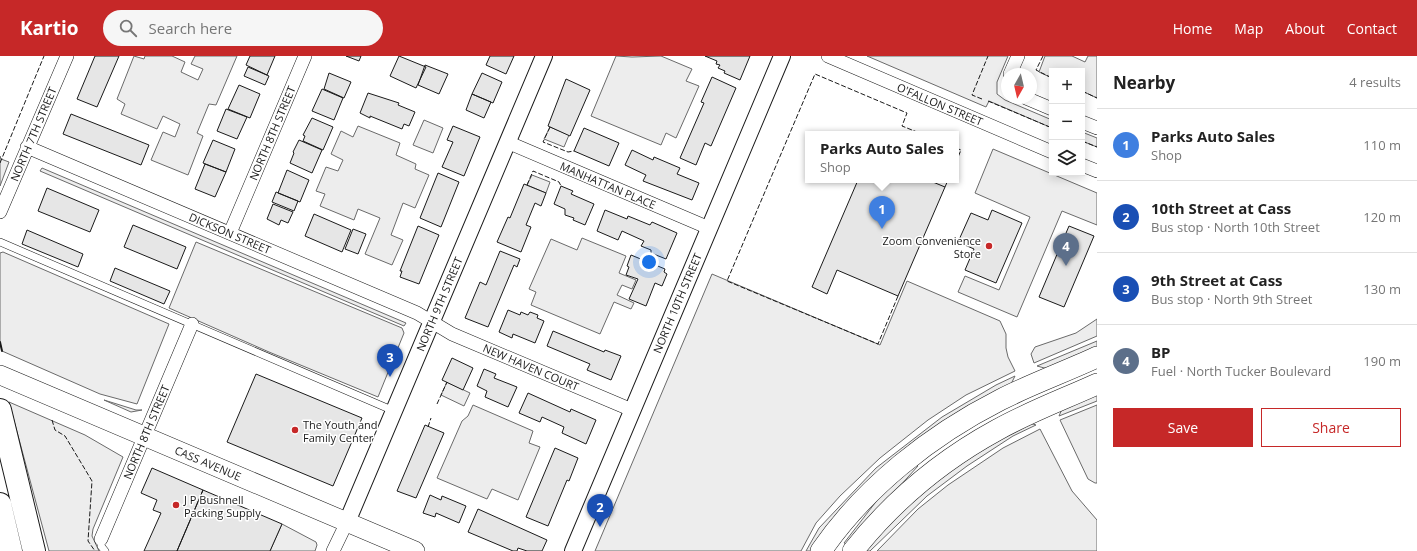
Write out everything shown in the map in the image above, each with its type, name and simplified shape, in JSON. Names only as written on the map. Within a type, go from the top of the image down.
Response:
[{"type":"highway","points":[[0,410],[34,551]]},
{"type":"highway","points":[[0,504],[11,551]]},
{"type":"main road","points":[[853,551],[893,506],[927,477],[960,453],[997,430],[1036,397],[1097,357]]},
{"type":"main road","name":"CASS AVENUE","points":[[0,374],[415,551]]},
{"type":"main road","points":[[821,551],[848,517],[869,494],[909,459],[950,428],[1001,400],[1036,397],[1097,384]]},
{"type":"street","name":"NORTH 7TH STREET","points":[[0,212],[67,56]]},
{"type":"street","name":"NORTH 8TH STREET","points":[[230,233],[305,56]]},
{"type":"street","name":"NORTH 9TH STREET","points":[[334,551],[544,56]]},
{"type":"street","name":"NORTH 10TH STREET","points":[[573,551],[782,56]]},
{"type":"street","name":"O'FALLON STREET","points":[[828,56],[1049,151]]},
{"type":"street","points":[[1013,68],[1018,56]]},
{"type":"street","points":[[1037,103],[1049,108]]},
{"type":"street","points":[[1085,123],[1097,128]]},
{"type":"street","name":"MANHATTAN PLACE","points":[[507,142],[709,228]]},
{"type":"street","name":"DICKSON STREET","points":[[28,147],[417,313],[431,322]]},
{"type":"street","points":[[1085,166],[1097,171]]},
{"type":"street","name":"NEW HAVEN COURT","points":[[431,322],[452,334],[632,410]]},
{"type":"street","name":"NORTH 8TH STREET","points":[[103,545],[144,436],[192,324]]},
{"type":"lane","points":[[0,242],[394,411]]},
{"type":"shaded area","points":[[134,56],[144,59],[145,56],[172,56],[185,62],[181,72],[198,80],[203,69],[191,64],[195,56],[237,56],[216,105],[209,104],[197,133],[203,136],[188,175],[151,160],[163,132],[175,137],[180,124],[163,116],[157,129],[121,114],[125,104],[117,99]]},
{"type":"shaded area","points":[[616,56],[661,56],[692,69],[686,81],[699,86],[676,138],[666,133],[661,145],[591,116]]},
{"type":"shaded area","points":[[867,56],[1008,56],[1003,68],[1001,68],[1001,73],[997,82],[997,94],[1001,97],[1001,104],[1014,104],[1049,119],[1049,127],[989,101],[986,107]]},
{"type":"shaded area","points":[[1045,56],[1072,56],[1085,62],[1088,56],[1097,56],[1097,98],[1085,92],[1085,68],[1049,68],[1049,77],[1039,72]]},
{"type":"shaded area","points":[[424,120],[443,128],[433,153],[413,145]]},
{"type":"shaded area","points":[[358,126],[400,143],[396,155],[416,164],[415,169],[429,175],[415,208],[403,203],[391,235],[403,240],[392,265],[365,254],[380,218],[358,209],[354,220],[320,206],[325,194],[316,191],[326,167],[338,171],[343,160],[331,154],[341,131],[353,137]]},
{"type":"shaded area","points":[[550,127],[569,135],[564,147],[544,139]]},
{"type":"shaded area","points":[[1085,133],[1097,138],[1097,147],[1085,142]]},
{"type":"shaded area","points":[[993,149],[1049,173],[1049,176],[1057,176],[1097,193],[1097,225],[1062,211],[1017,317],[958,292],[965,276],[999,290],[1030,217],[975,193]]},
{"type":"shaded area","points":[[0,156],[1,159],[9,162],[0,186]]},
{"type":"shaded area","points":[[42,168],[406,323],[404,326],[40,171]]},
{"type":"shaded area","points":[[532,175],[550,182],[546,193],[527,185]]},
{"type":"shaded area","points":[[582,238],[626,256],[619,273],[636,280],[632,289],[622,285],[617,295],[634,303],[631,309],[614,302],[600,334],[531,305],[536,292],[529,289],[551,239],[577,250]]},
{"type":"shaded area","points":[[196,242],[402,328],[404,333],[378,397],[269,352],[169,308]]},
{"type":"shaded area","points":[[3,252],[169,324],[137,404],[100,394],[2,351],[0,342],[0,253]]},
{"type":"shaded area","points":[[712,274],[880,345],[907,281],[1000,321],[1006,334],[1006,348],[1008,357],[1015,371],[966,395],[928,420],[880,458],[840,496],[816,523],[801,551],[595,551]]},
{"type":"shaded area","points":[[1097,319],[1097,336],[1034,363],[1031,354],[1035,347],[1076,333]]},
{"type":"shaded area","points":[[1097,341],[1097,348],[1048,369],[1037,366]]},
{"type":"shaded area","points":[[1015,376],[1011,384],[829,527],[810,551],[806,551],[819,528],[876,468],[942,417],[996,385]]},
{"type":"shaded area","points":[[447,382],[470,393],[464,406],[441,395]]},
{"type":"shaded area","points":[[1097,393],[1097,401],[1059,416],[1062,409]]},
{"type":"shaded area","points":[[104,400],[136,410],[142,410],[131,412]]},
{"type":"shaded area","points":[[9,402],[85,435],[123,457],[93,529],[92,536],[99,551],[49,551]]},
{"type":"shaded area","points":[[473,405],[533,431],[529,443],[540,447],[518,500],[492,489],[487,499],[437,478],[462,421],[468,416]]},
{"type":"shaded area","points":[[1097,405],[1097,483],[1095,483],[1088,479],[1060,420]]},
{"type":"shaded area","points":[[1030,423],[1036,425],[1013,436],[967,466],[927,496],[870,551],[862,551],[883,528],[956,464]]},
{"type":"shaded area","points":[[1040,429],[1072,491],[1097,520],[1097,551],[877,551],[918,509],[948,485],[1003,448]]},
{"type":"shaded area","points":[[916,464],[918,466],[847,544],[844,543],[882,494]]},
{"type":"shaded area","points":[[282,524],[316,542],[317,545],[315,551],[270,551]]},
{"type":"building","points":[[95,56],[119,56],[97,107],[77,99]]},
{"type":"building","points":[[250,56],[275,56],[267,75],[246,65]]},
{"type":"building","points":[[346,56],[361,56],[359,61]]},
{"type":"building","points":[[399,56],[426,67],[416,88],[390,76]]},
{"type":"building","points":[[490,56],[514,56],[506,74],[486,65]]},
{"type":"building","points":[[705,56],[750,56],[740,80],[724,73],[725,71],[718,68],[720,65],[716,64],[717,61]]},
{"type":"building","points":[[425,65],[448,74],[439,94],[418,85]]},
{"type":"building","points":[[248,67],[269,76],[265,85],[244,76]]},
{"type":"building","points":[[329,73],[351,82],[344,98],[324,89]]},
{"type":"building","points":[[482,73],[502,82],[493,103],[472,94]]},
{"type":"building","points":[[712,77],[736,88],[711,146],[705,143],[696,165],[680,158],[704,103],[701,102]]},
{"type":"building","points":[[566,79],[590,90],[570,136],[548,126]]},
{"type":"building","points":[[239,85],[260,94],[250,118],[228,109]]},
{"type":"building","points":[[322,89],[343,98],[334,120],[312,111]]},
{"type":"building","points":[[368,93],[399,103],[398,105],[415,112],[409,126],[404,124],[402,129],[360,113]]},
{"type":"building","points":[[472,94],[491,102],[484,118],[466,110]]},
{"type":"building","points":[[226,109],[247,117],[237,139],[217,131]]},
{"type":"building","points":[[71,114],[149,145],[141,165],[63,134]]},
{"type":"building","points":[[312,118],[333,127],[323,150],[303,141],[305,136],[303,135]]},
{"type":"building","points":[[453,126],[480,137],[464,176],[442,167],[453,142],[447,140]]},
{"type":"building","points":[[584,128],[619,143],[609,166],[574,151]]},
{"type":"building","points":[[213,140],[235,149],[226,172],[203,163]]},
{"type":"building","points":[[299,140],[322,150],[312,173],[290,163],[294,153],[293,152]]},
{"type":"building","points":[[632,150],[653,160],[654,157],[680,168],[677,174],[699,183],[692,200],[643,181],[646,175],[625,165]]},
{"type":"building","points":[[205,164],[226,172],[215,197],[195,189]]},
{"type":"building","points":[[287,170],[309,180],[300,202],[278,193]]},
{"type":"building","points":[[438,173],[459,182],[441,227],[420,218]]},
{"type":"building","points":[[857,183],[935,183],[945,187],[898,296],[837,270],[827,294],[812,287]]},
{"type":"building","points":[[524,184],[546,193],[541,206],[535,203],[526,225],[531,227],[521,252],[497,242],[508,217],[510,218]]},
{"type":"building","points":[[561,186],[573,191],[571,194],[594,204],[585,225],[573,220],[574,218],[565,215],[565,209],[554,204]]},
{"type":"building","points":[[47,188],[99,210],[90,232],[38,211]]},
{"type":"building","points":[[276,192],[298,201],[294,211],[272,202]]},
{"type":"building","points":[[273,204],[293,212],[288,223],[281,220],[279,225],[267,219]]},
{"type":"building","points":[[605,210],[627,219],[628,216],[650,225],[652,222],[677,233],[666,259],[651,253],[651,250],[641,246],[644,241],[622,231],[618,240],[597,231]]},
{"type":"building","name":"Zoom Convenience Store","points":[[992,210],[1022,223],[996,283],[965,270],[974,249],[958,242],[971,213],[988,220]]},
{"type":"building","points":[[314,214],[351,230],[342,252],[305,236]]},
{"type":"building","points":[[133,225],[186,247],[177,269],[124,247]]},
{"type":"building","points":[[418,226],[439,235],[419,284],[400,277],[402,271],[400,271]]},
{"type":"building","points":[[1069,226],[1094,236],[1064,307],[1039,297]]},
{"type":"building","points":[[353,229],[366,234],[358,254],[345,249]]},
{"type":"building","points":[[27,230],[83,254],[78,267],[22,244]]},
{"type":"building","points":[[500,251],[520,259],[517,267],[514,265],[488,327],[465,318],[480,282],[486,285]]},
{"type":"building","points":[[631,255],[665,269],[664,272],[667,274],[662,286],[655,283],[646,306],[629,299],[638,279],[626,275],[629,267],[627,266]]},
{"type":"building","points":[[115,268],[170,291],[164,304],[110,281]]},
{"type":"building","points":[[508,310],[520,315],[521,312],[528,315],[530,312],[538,315],[537,318],[544,321],[535,343],[513,334],[512,338],[499,332]]},
{"type":"building","points":[[553,331],[604,352],[605,350],[621,356],[611,380],[587,370],[590,364],[547,346]]},
{"type":"building","points":[[452,358],[473,368],[463,390],[442,380]]},
{"type":"building","points":[[484,369],[496,374],[494,378],[517,387],[508,407],[485,397],[487,391],[477,386]]},
{"type":"building","name":"The Youth and Family Center","points":[[256,374],[362,418],[333,486],[227,442]]},
{"type":"building","points":[[528,393],[570,412],[571,409],[596,420],[586,444],[562,433],[564,427],[542,417],[540,422],[519,413]]},
{"type":"building","points":[[425,425],[444,433],[416,498],[397,491]]},
{"type":"building","points":[[555,448],[578,458],[548,526],[526,517]]},
{"type":"building","name":"J P Bushnell Packing Supply","points":[[152,468],[203,490],[177,551],[144,551],[161,513],[153,510],[157,500],[141,493]]},
{"type":"building","points":[[203,490],[282,524],[270,551],[177,551]]},
{"type":"building","points":[[430,495],[441,500],[442,496],[466,506],[459,523],[436,513],[435,517],[423,513]]},
{"type":"building","points":[[478,509],[547,540],[542,551],[527,551],[518,548],[517,551],[513,551],[468,532]]},
{"type":"fence","points":[[0,163],[44,56]]},
{"type":"fence","points":[[982,99],[972,95],[988,56]]},
{"type":"fence","points":[[1043,56],[1036,70],[1049,76]]},
{"type":"fence","points":[[898,296],[878,344],[727,281],[815,74],[907,113],[902,126],[914,131]]},
{"type":"fence","points":[[1085,92],[1097,98]]},
{"type":"fence","points":[[988,101],[1049,127]]},
{"type":"fence","points":[[550,127],[543,142],[568,152],[574,151]]},
{"type":"fence","points":[[1085,142],[1097,147]]},
{"type":"fence","points":[[959,149],[961,150],[959,155]]},
{"type":"fence","points":[[527,185],[533,171],[559,182],[561,186]]},
{"type":"fence","points":[[945,187],[947,183]]},
{"type":"fence","points":[[437,404],[447,382]]},
{"type":"fence","points":[[428,427],[431,418]]},
{"type":"fence","points":[[52,420],[55,430],[65,436],[92,481],[88,541],[95,551]]},
{"type":"wall","points":[[0,342],[2,351]]},
{"type":"place","name":"Parks Auto Sales","points":[[882,229]]},
{"type":"place","name":"Zoom Convenience Store","points":[[989,246]]},
{"type":"place","name":"BP","points":[[1066,266]]},
{"type":"place","name":"9th Street at Cass","points":[[390,377]]},
{"type":"place","name":"The Youth and Family Center","points":[[295,430]]},
{"type":"place","name":"J P Bushnell Packing Supply","points":[[176,505]]},
{"type":"place","name":"10th Street at Cass","points":[[600,527]]}]
